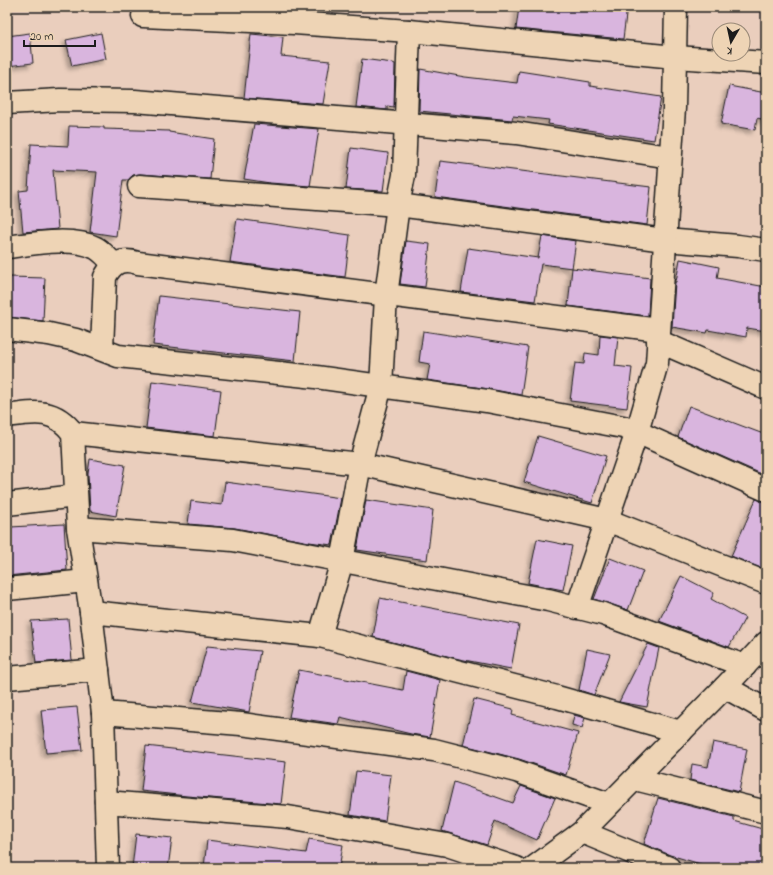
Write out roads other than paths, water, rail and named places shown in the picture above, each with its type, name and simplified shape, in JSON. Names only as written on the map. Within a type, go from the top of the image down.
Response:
[{"type":"street","points":[[577,608],[637,432],[657,363],[674,108],[676,7]]},
{"type":"street","points":[[143,16],[294,23],[409,31],[675,56],[766,62]]},
{"type":"street","points":[[320,636],[342,561],[360,464],[381,386],[386,296],[398,205],[404,176],[409,31]]},
{"type":"street","points":[[7,103],[60,100],[135,101],[516,133],[670,157]]},
{"type":"street","points":[[139,186],[398,205],[665,240],[738,246],[766,250]]},
{"type":"street","points":[[7,247],[58,241],[85,244],[98,249],[107,256],[114,265]]},
{"type":"street","points":[[102,349],[105,277],[114,265],[121,261],[130,261],[386,296],[658,336],[766,388]]},
{"type":"street","points":[[7,329],[49,334],[76,340],[118,356],[316,377],[381,386],[487,401],[623,427],[766,490]]},
{"type":"street","points":[[7,416],[37,412],[48,414],[58,418],[67,425],[73,433],[78,528],[91,612],[103,713],[108,868]]},
{"type":"street","points":[[73,433],[360,464],[607,520],[766,583]]},
{"type":"street","points":[[7,504],[76,496]]},
{"type":"street","points":[[78,528],[233,540],[548,600],[603,614],[745,666]]},
{"type":"street","points":[[7,589],[86,581]]},
{"type":"street","points":[[91,612],[320,636],[557,697],[681,732]]},
{"type":"street","points":[[533,868],[582,832],[725,688],[766,644]]},
{"type":"street","points":[[7,678],[98,670]]},
{"type":"street","points":[[725,688],[766,710]]},
{"type":"street","points":[[103,713],[241,724],[434,750],[516,771],[609,804]]},
{"type":"street","points":[[635,779],[766,812]]},
{"type":"street","points":[[106,802],[288,817],[447,846],[516,868]]},
{"type":"street","points":[[582,832],[669,868]]}]
